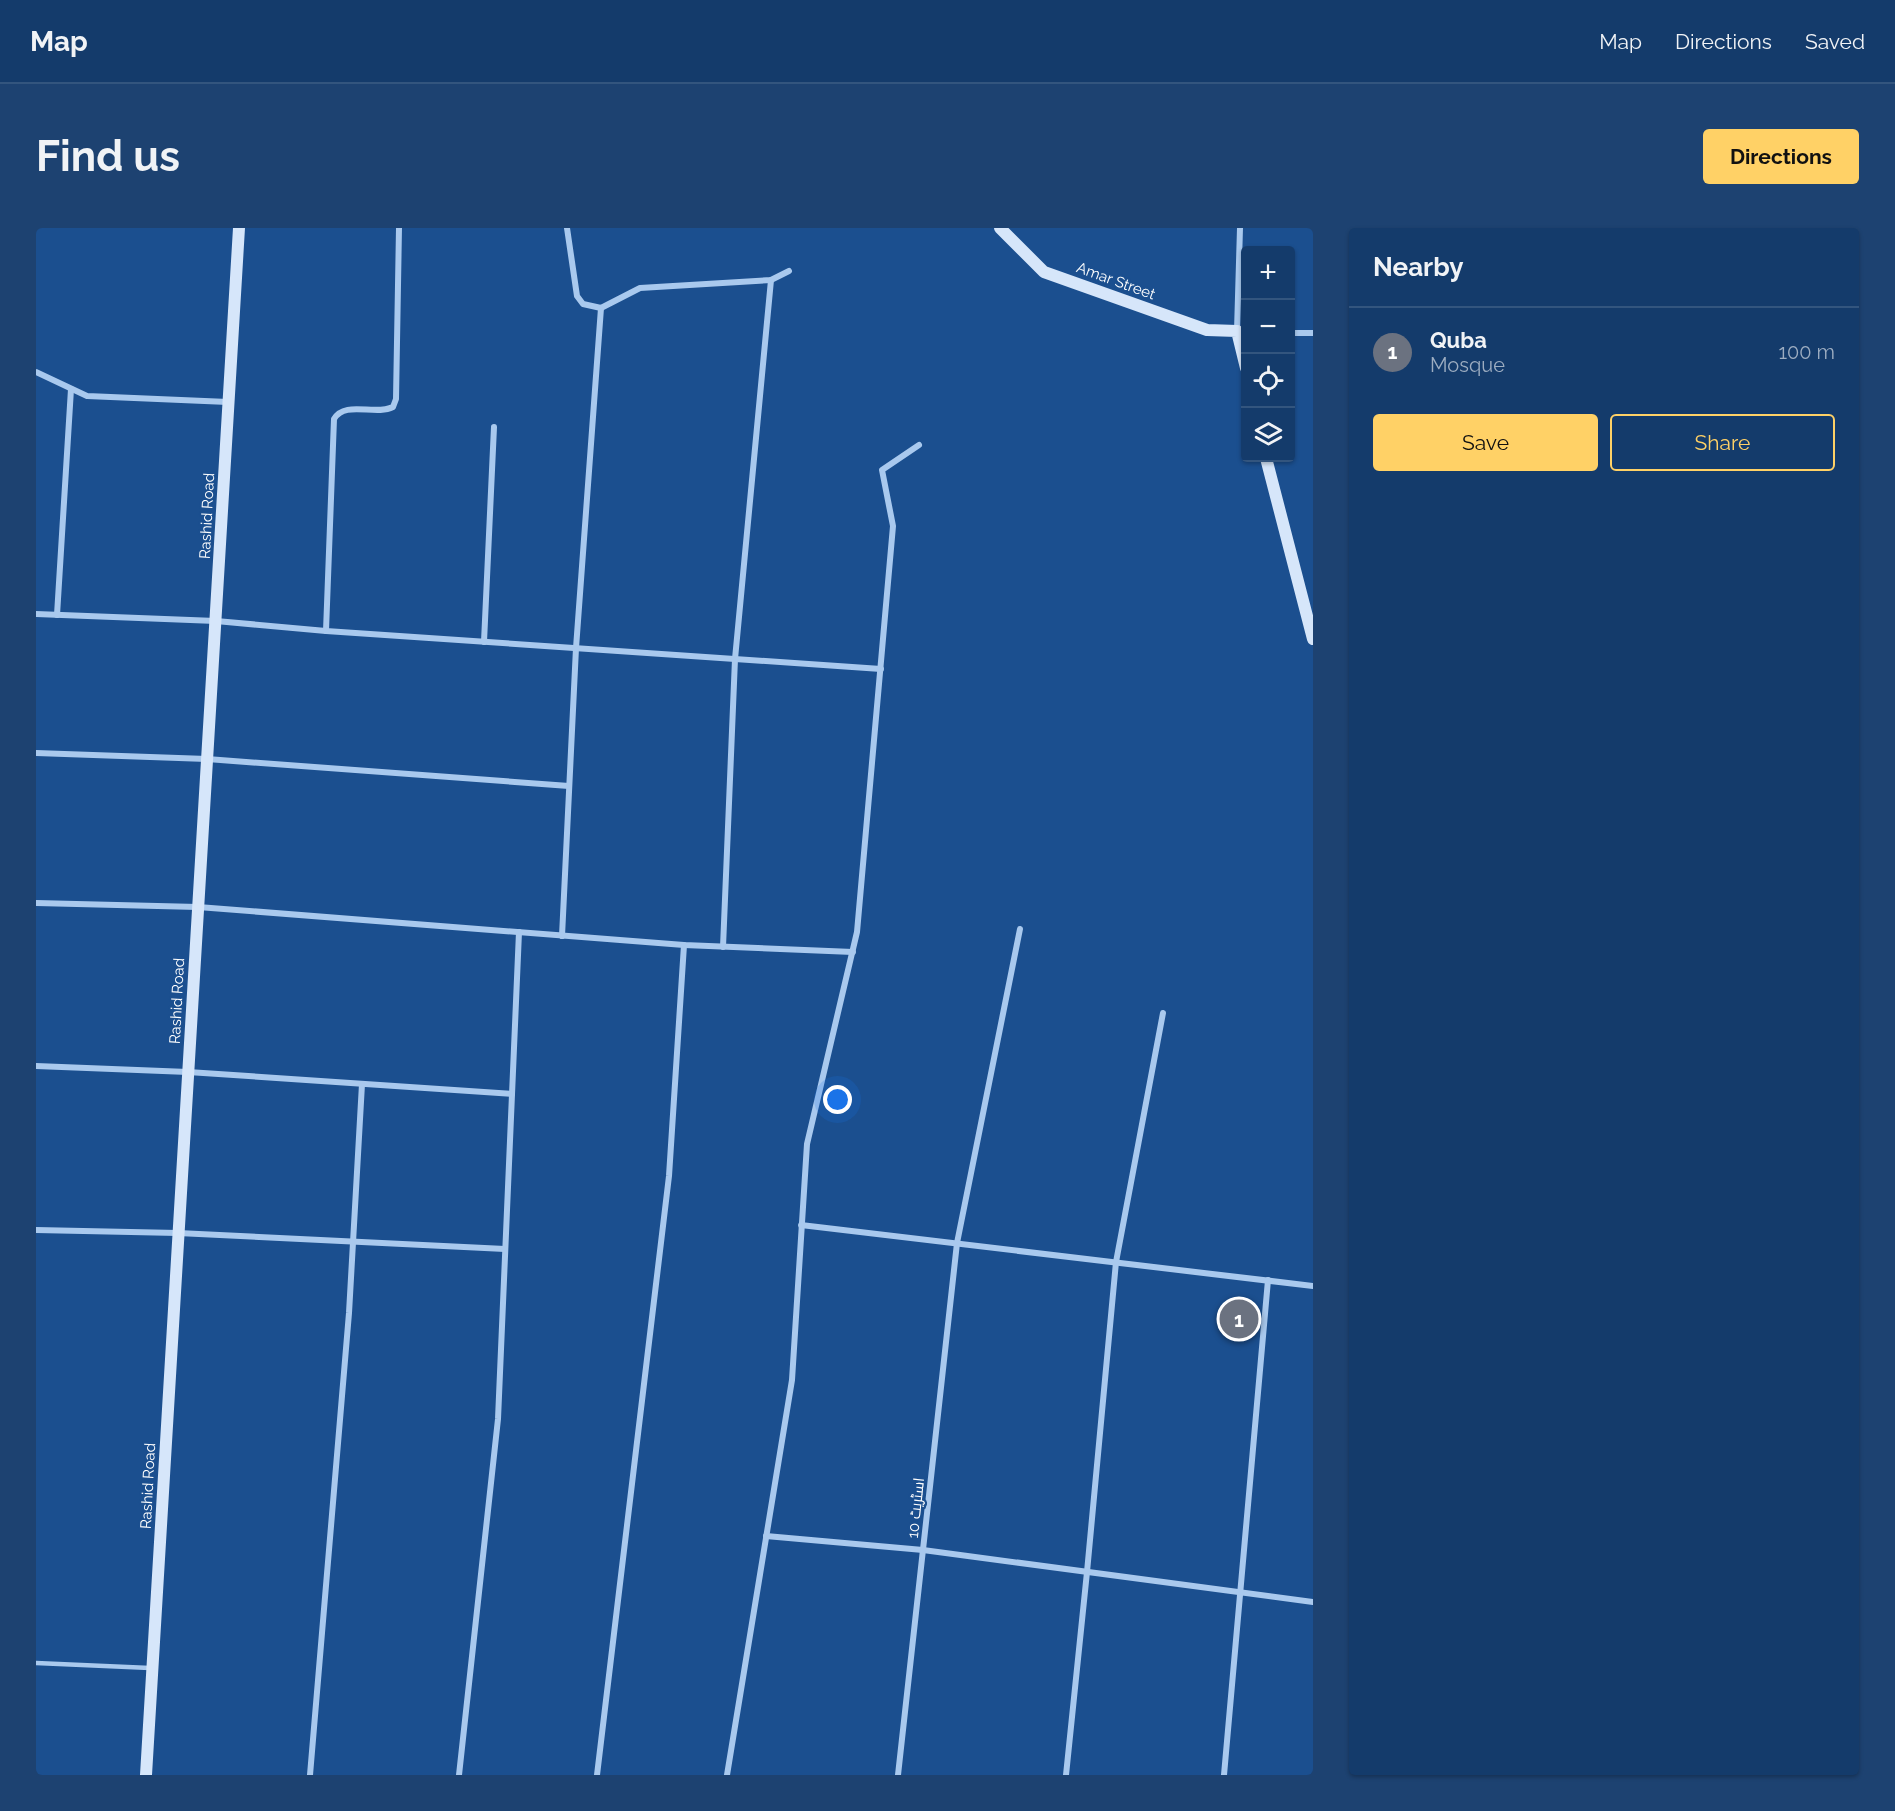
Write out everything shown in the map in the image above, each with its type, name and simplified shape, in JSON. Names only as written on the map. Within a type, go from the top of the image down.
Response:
[{"type":"main road","name":"Rashid Road","points":[[146,1775],[239,228]]},
{"type":"main road","name":"Amar Street","points":[[1000,228],[1044,272],[1207,330],[1241,331]]},
{"type":"main road","points":[[1267,462],[1313,639]]},
{"type":"street","points":[[326,631],[334,419],[337,413],[345,410],[386,411],[393,407],[396,399],[399,228]]},
{"type":"street","points":[[567,228],[577,296],[583,304],[601,308],[640,288],[771,280],[789,271]]},
{"type":"street","points":[[1240,228],[1241,331]]},
{"type":"street","points":[[723,947],[735,659],[771,280]]},
{"type":"street","points":[[562,936],[576,648],[601,308]]},
{"type":"street","points":[[1295,333],[1313,333]]},
{"type":"street","points":[[36,372],[87,396],[228,402]]},
{"type":"street","points":[[57,615],[71,389]]},
{"type":"street","points":[[484,642],[494,427]]},
{"type":"street","points":[[727,1775],[792,1380],[807,1144],[857,932],[893,526],[882,470],[920,445]]},
{"type":"street","points":[[36,614],[216,621],[326,631],[881,669]]},
{"type":"street","points":[[36,753],[207,759],[569,786]]},
{"type":"street","points":[[36,903],[198,907],[684,945],[853,952]]},
{"type":"street","name":"اسٹریٹ 10","points":[[898,1775],[957,1243],[1020,929]]},
{"type":"street","points":[[459,1775],[498,1419],[519,932]]},
{"type":"street","points":[[597,1775],[669,1176],[684,945]]},
{"type":"street","points":[[1066,1775],[1116,1262],[1163,1013]]},
{"type":"street","points":[[36,1066],[188,1072],[512,1094]]},
{"type":"street","points":[[309,1775],[341,1417],[362,1084]]},
{"type":"street","points":[[801,1225],[1313,1286]]},
{"type":"street","points":[[36,1230],[178,1233],[505,1249]]},
{"type":"street","points":[[1224,1775],[1268,1281]]},
{"type":"street","points":[[766,1536],[923,1550],[1313,1602]]},
{"type":"lane","points":[[36,1663],[152,1668]]},
{"type":"place","name":"Quba","points":[[1239,1319]]}]
